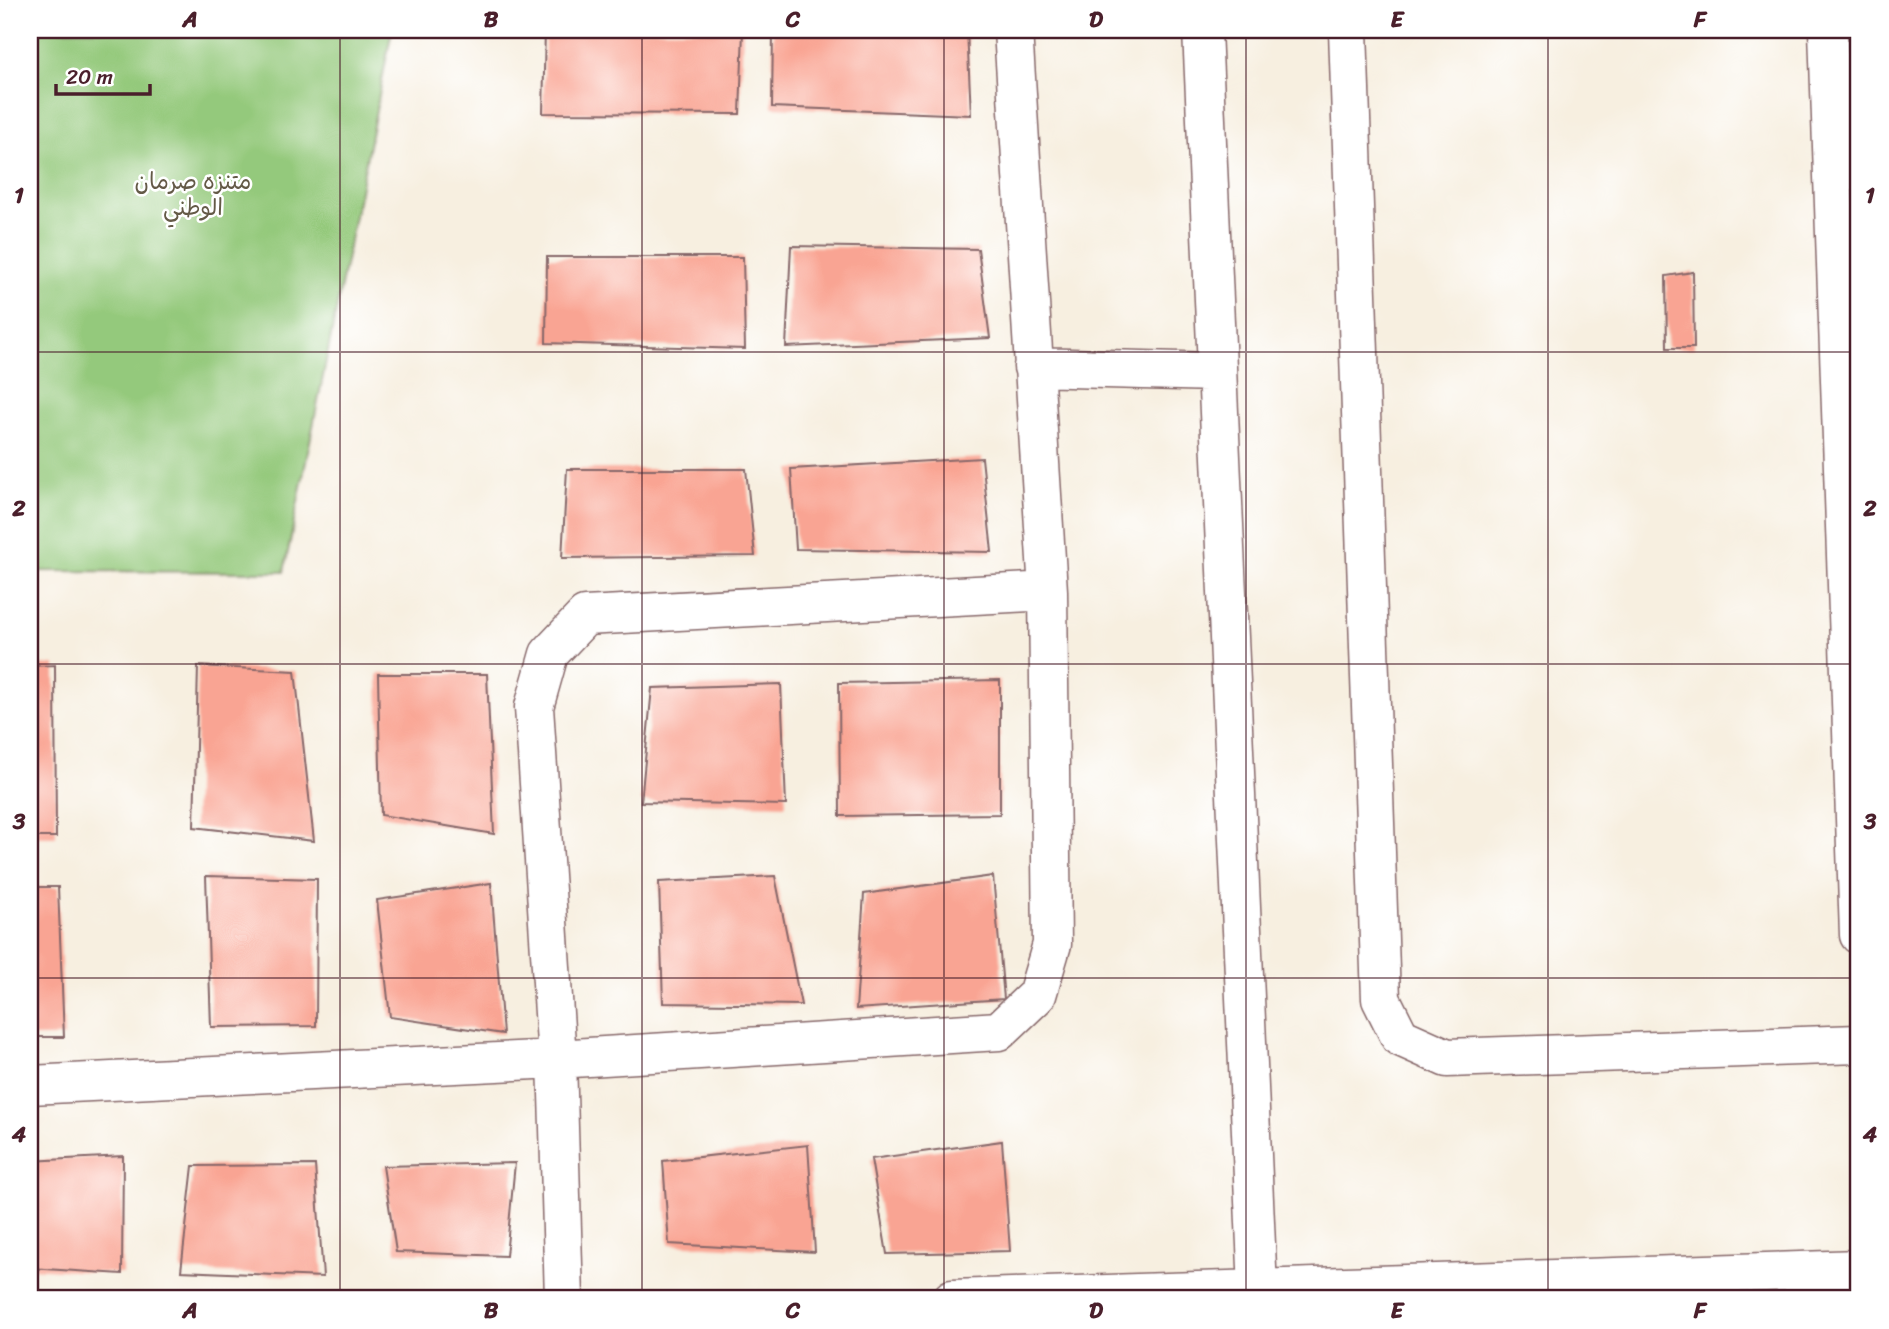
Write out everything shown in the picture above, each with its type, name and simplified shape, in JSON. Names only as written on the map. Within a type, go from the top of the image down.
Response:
[{"type":"street","points":[[30,1085],[557,1059],[999,1031],[1037,995],[1052,944],[1048,591],[1013,30]]},
{"type":"street","points":[[1202,30],[1258,1290]]},
{"type":"street","points":[[1348,30],[1381,999],[1400,1037],[1447,1058],[1859,1044]]},
{"type":"street","points":[[1828,30],[1859,935]]},
{"type":"street","points":[[1033,367],[1216,372]]},
{"type":"street","points":[[564,1299],[557,1059],[534,707],[549,654],[585,616],[1048,591]]},
{"type":"street","points":[[953,1299],[1218,1295],[1258,1290],[1748,1286],[1859,1269]]},
{"type":"green space","name":"متنزه صرمان الوطني","points":[[30,30],[392,30],[284,572],[30,571]]},
{"type":"building","points":[[545,30],[743,30],[740,114],[543,113]]},
{"type":"building","points":[[773,30],[967,30],[971,115],[772,107]]},
{"type":"building","points":[[791,246],[978,249],[990,338],[786,347]]},
{"type":"building","points":[[547,257],[743,257],[745,349],[546,343]]},
{"type":"building","points":[[1693,272],[1694,348],[1667,348],[1666,276]]},
{"type":"building","points":[[982,458],[992,552],[796,549],[791,469]]},
{"type":"building","points":[[567,469],[746,469],[755,556],[562,558]]},
{"type":"building","points":[[55,665],[56,837],[30,837],[30,666]]},
{"type":"building","points":[[198,666],[295,671],[314,841],[194,827]]},
{"type":"building","points":[[378,674],[487,674],[494,834],[381,815]]},
{"type":"building","points":[[1000,680],[1000,814],[840,816],[839,683]]},
{"type":"building","points":[[781,684],[786,805],[641,802],[652,688]]},
{"type":"building","points":[[206,876],[317,879],[316,1026],[211,1027]]},
{"type":"building","points":[[775,876],[801,1005],[663,1003],[659,882]]},
{"type":"building","points":[[993,876],[1004,999],[856,1009],[864,894]]},
{"type":"building","points":[[491,883],[503,1034],[390,1017],[377,900]]},
{"type":"building","points":[[30,887],[58,887],[64,1037],[30,1037]]},
{"type":"building","points":[[1002,1141],[1010,1251],[887,1254],[871,1159]]},
{"type":"building","points":[[808,1145],[815,1252],[669,1244],[663,1161]]},
{"type":"building","points":[[123,1156],[122,1274],[30,1268],[30,1161]]},
{"type":"building","points":[[515,1163],[506,1256],[396,1252],[383,1166]]},
{"type":"building","points":[[315,1165],[323,1277],[181,1271],[193,1166]]}]
